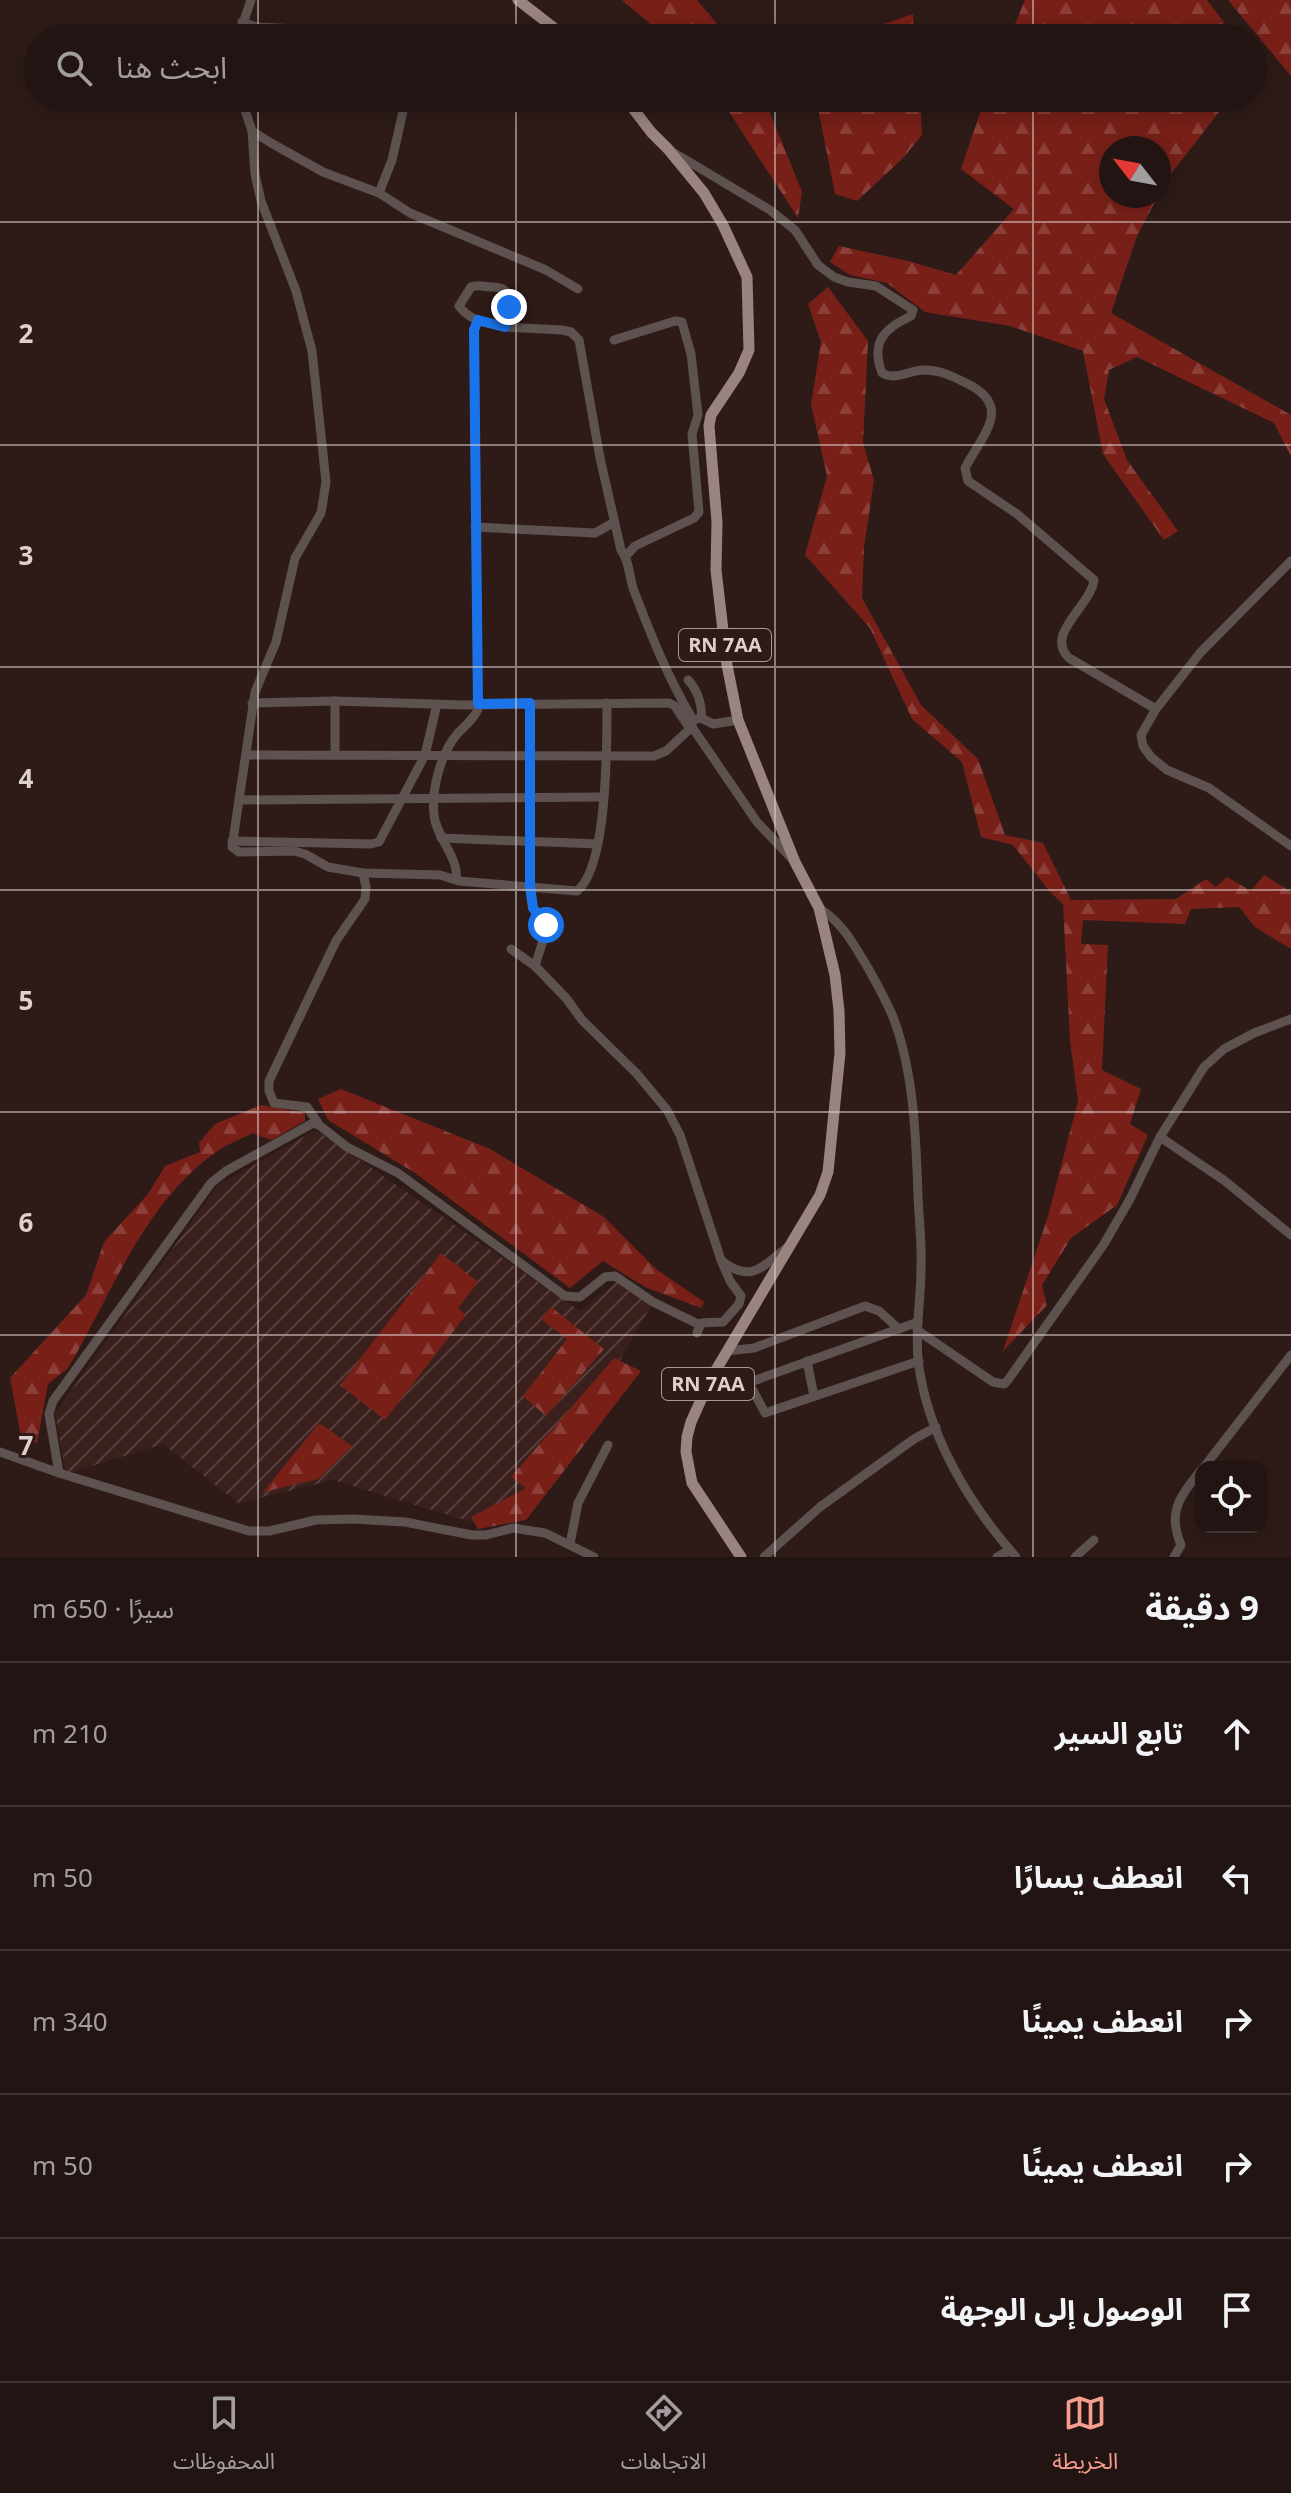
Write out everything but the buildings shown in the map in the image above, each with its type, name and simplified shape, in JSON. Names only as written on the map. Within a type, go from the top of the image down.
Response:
[{"type":"main road","points":[[518,0],[549,24]]},
{"type":"main road","points":[[636,112],[704,193],[747,277],[749,350],[739,373],[702,425]]},
{"type":"main road","name":"RN 7AA","points":[[702,425],[716,499],[716,570],[727,665],[738,720],[795,862],[819,908],[835,975],[839,1011],[840,1053],[828,1172],[820,1195],[710,1380],[691,1422],[686,1452],[692,1483],[741,1557]]},
{"type":"street","points":[[251,0],[242,22],[252,24]]},
{"type":"street","points":[[246,112],[252,131],[253,158],[261,201],[296,291],[312,351],[326,482],[321,513],[295,558],[279,633],[252,703],[232,847],[239,852],[300,852],[332,868],[363,873],[440,875],[456,880],[572,892],[580,889],[589,873],[598,844],[607,756],[607,703]]},
{"type":"street","points":[[379,193],[397,143],[403,112]]},
{"type":"street","points":[[252,131],[323,172],[379,193],[410,213],[546,270],[578,289]]},
{"type":"street","points":[[668,149],[770,210],[795,230],[818,265],[834,277],[876,286],[913,310],[911,316],[889,326],[884,334],[878,363],[882,373],[892,377],[922,370],[941,371],[978,389],[990,399],[992,418],[965,468],[965,476],[1017,514],[1094,580],[1091,591],[1062,635],[1062,652],[1156,709]]},
{"type":"street","points":[[505,327],[509,299],[504,289],[473,285],[459,305],[461,311],[478,320],[505,327],[567,331],[579,340],[613,523],[621,550],[626,556],[633,589],[658,653],[694,723],[757,822],[795,862]]},
{"type":"street","points":[[456,880],[456,869],[434,817],[442,755],[475,716],[478,704],[474,330],[478,320]]},
{"type":"street","points":[[614,340],[675,321],[682,322],[691,354],[698,415],[702,425],[692,434],[699,494],[698,514],[635,546],[626,556]]},
{"type":"street","points":[[475,527],[595,533],[613,523]]},
{"type":"street","points":[[1291,561],[1200,653],[1156,709],[1141,735],[1143,746],[1151,757],[1167,770],[1209,788],[1291,846]]},
{"type":"street","points":[[247,755],[661,755],[702,714],[697,692],[688,680]]},
{"type":"street","points":[[335,701],[335,755]]},
{"type":"street","points":[[252,703],[669,703],[694,723],[738,720]]},
{"type":"street","points":[[530,703],[530,886],[533,908],[547,928],[535,966]]},
{"type":"street","points":[[232,841],[373,844],[384,836],[425,755],[437,704]]},
{"type":"street","points":[[240,800],[603,797]]},
{"type":"street","points":[[441,838],[598,844]]},
{"type":"street","points":[[363,873],[365,899],[336,941],[269,1081],[274,1103],[307,1107],[318,1123],[347,1147],[398,1173],[565,1296],[583,1296],[611,1275],[698,1329],[723,1322],[740,1301],[740,1294],[721,1260],[680,1135],[667,1110],[535,966],[511,949]]},
{"type":"street","points":[[819,908],[841,924],[894,1020],[912,1111],[917,1170],[922,1250],[917,1326],[919,1361],[936,1427],[974,1504],[1013,1553],[997,1557]]},
{"type":"street","points":[[710,1380],[735,1387],[899,1329],[917,1326],[993,1382],[1004,1384],[1104,1244],[1160,1137],[1204,1067],[1224,1049],[1291,1019]]},
{"type":"street","points":[[59,1473],[49,1414],[51,1404],[207,1188],[226,1171],[318,1123]]},
{"type":"street","points":[[1160,1137],[1225,1181],[1291,1235]]},
{"type":"street","points":[[721,1260],[738,1272],[751,1273],[791,1245]]},
{"type":"street","points":[[727,1351],[754,1348],[865,1306],[879,1311],[899,1329]]},
{"type":"street","points":[[1208,1461],[1291,1355]]},
{"type":"street","points":[[807,1361],[814,1396]]},
{"type":"street","points":[[749,1383],[765,1413],[919,1361]]},
{"type":"street","points":[[764,1557],[820,1507],[914,1439],[936,1427]]},
{"type":"street","points":[[570,1544],[578,1503],[608,1445]]},
{"type":"street","points":[[0,1452],[224,1525],[259,1532],[316,1520],[378,1519],[472,1535],[513,1528],[545,1533],[594,1557]]},
{"type":"street","points":[[1174,1557],[1181,1545],[1175,1528],[1175,1512],[1182,1495],[1195,1478]]},
{"type":"street","points":[[1075,1557],[1094,1540]]},
{"type":"shaded area","points":[[316,1130],[580,1311],[618,1281],[652,1304],[543,1496],[475,1523],[333,1480],[238,1503],[163,1444],[66,1474],[55,1413],[218,1185]]},
{"type":"green space","points":[[622,0],[697,0],[717,24],[650,24]]},
{"type":"green space","points":[[1025,0],[1207,0],[1225,24],[1015,24]]},
{"type":"green space","points":[[1228,0],[1291,0],[1291,76],[1267,47],[1267,24],[1248,24]]},
{"type":"green space","points":[[913,14],[914,24],[884,24]]},
{"type":"green space","points":[[729,112],[770,112],[802,192],[798,218]]},
{"type":"green space","points":[[819,112],[921,112],[922,135],[903,158],[857,201],[835,194]]},
{"type":"green space","points":[[980,112],[1219,112],[1171,174],[1171,136],[1099,136],[1099,208],[1152,208],[1137,236],[1111,313],[1291,415],[1291,456],[1274,423],[1137,357],[1109,370],[1104,399],[1127,460],[1178,531],[1164,540],[1103,454],[1083,351],[1010,326],[925,312],[887,283],[850,275],[830,262],[839,246],[956,275],[1014,209],[961,169]]},
{"type":"green space","points":[[828,287],[868,341],[863,443],[874,480],[864,548],[862,598],[921,705],[978,759],[1005,835],[1043,843],[1071,900],[1176,899],[1206,879],[1216,887],[1227,877],[1251,891],[1264,875],[1291,892],[1291,949],[1255,927],[1239,907],[1191,909],[1185,924],[1083,920],[1081,944],[1108,945],[1102,1070],[1141,1089],[1130,1124],[1148,1135],[1117,1205],[1071,1238],[1042,1285],[1047,1305],[1003,1351],[1048,1216],[1078,1101],[1070,1040],[1063,904],[1013,845],[981,837],[962,762],[912,719],[870,628],[805,555],[827,476],[811,404],[821,342],[808,304]]},
{"type":"green space","points":[[341,1089],[490,1149],[604,1217],[656,1269],[704,1302],[701,1308],[645,1287],[603,1261],[570,1288],[415,1173],[328,1120],[318,1099]]},
{"type":"green space","points":[[261,1105],[305,1113],[305,1121],[271,1140],[252,1133],[227,1145],[193,1171],[170,1195],[132,1250],[68,1368],[48,1384],[37,1443],[22,1442],[10,1378],[86,1295],[104,1242],[148,1194],[165,1166],[200,1152],[199,1143],[215,1124]]},
{"type":"green space","points":[[441,1253],[478,1282],[458,1308],[466,1315],[385,1420],[340,1385]]},
{"type":"green space","points":[[551,1307],[604,1349],[546,1416],[523,1396],[567,1339],[541,1319]]},
{"type":"green space","points":[[614,1358],[641,1371],[526,1520],[478,1529],[471,1517],[526,1488],[511,1477]]},
{"type":"green space","points":[[319,1423],[352,1446],[318,1479],[263,1492]]},
{"type":"route","points":[[509,307],[505,327],[478,320],[474,330],[478,704],[530,703],[530,886],[533,908],[546,925]]}]
